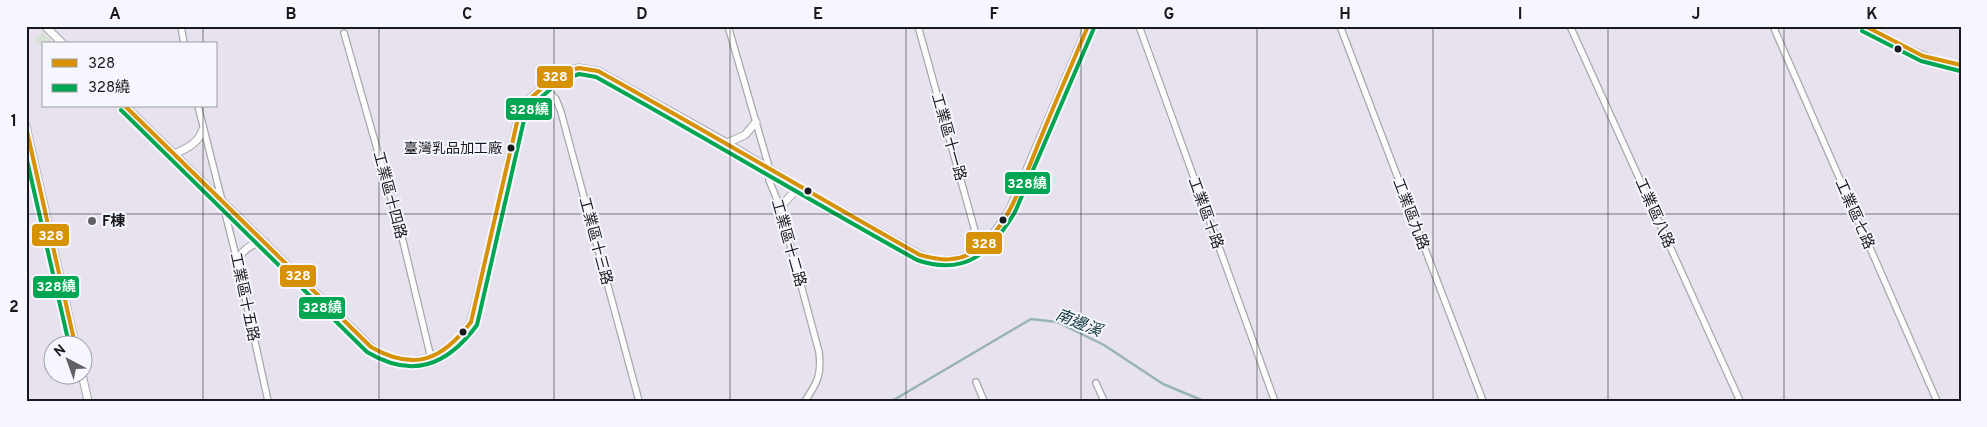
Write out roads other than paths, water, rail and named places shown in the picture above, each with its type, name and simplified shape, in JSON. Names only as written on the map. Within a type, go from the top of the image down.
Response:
[{"type":"street","points":[[45,26],[61,42]]},
{"type":"street","points":[[180,26],[184,42]]},
{"type":"street","name":"工業區十二路","points":[[728,26],[769,167],[770,180],[780,207],[820,364],[819,376],[805,401]]},
{"type":"street","name":"工業區十一路","points":[[918,26],[980,249]]},
{"type":"street","points":[[127,108],[371,347],[382,355],[417,361],[431,358],[452,345],[471,322],[518,118],[525,103],[543,86],[566,71],[579,68],[598,71],[728,143],[799,187],[929,258],[946,260],[971,254],[980,249],[995,232],[1010,208],[1088,26]]},
{"type":"street","name":"工業區十路","points":[[1139,26],[1274,399]]},
{"type":"street","name":"工業區九路","points":[[1340,26],[1483,401]]},
{"type":"street","name":"工業區八路","points":[[1570,26],[1740,401]]},
{"type":"street","name":"工業區七路","points":[[1773,26],[1937,401]]},
{"type":"street","points":[[1865,26],[1904,47],[1936,60],[1961,65]]},
{"type":"street","name":"工業區十四路","points":[[344,33],[401,233],[431,358]]},
{"type":"street","name":"工業區十三路","points":[[543,86],[556,99],[561,112],[640,401]]},
{"type":"street","name":"工業區十五路","points":[[198,108],[223,201],[268,401]]},
{"type":"street","points":[[728,143],[745,135],[756,122]]},
{"type":"street","points":[[26,126],[72,334]]},
{"type":"street","points":[[173,154],[184,150],[196,142],[203,129]]},
{"type":"street","points":[[26,156],[33,152]]},
{"type":"street","points":[[780,207],[799,187]]},
{"type":"street","points":[[237,260],[247,248],[256,243],[265,242]]},
{"type":"street","points":[[976,382],[984,401]]},
{"type":"street","points":[[1096,383],[1104,401]]},
{"type":"street","points":[[84,384],[88,401]]},
{"type":"waterway","name":"南邊溪","points":[[892,401],[1031,319],[1057,322],[1104,345],[1163,384],[1204,401]]},
{"type":"place","name":"臺灣乳品加工廠","points":[[511,148]]},
{"type":"place","name":"F棟","points":[[92,221]]}]
